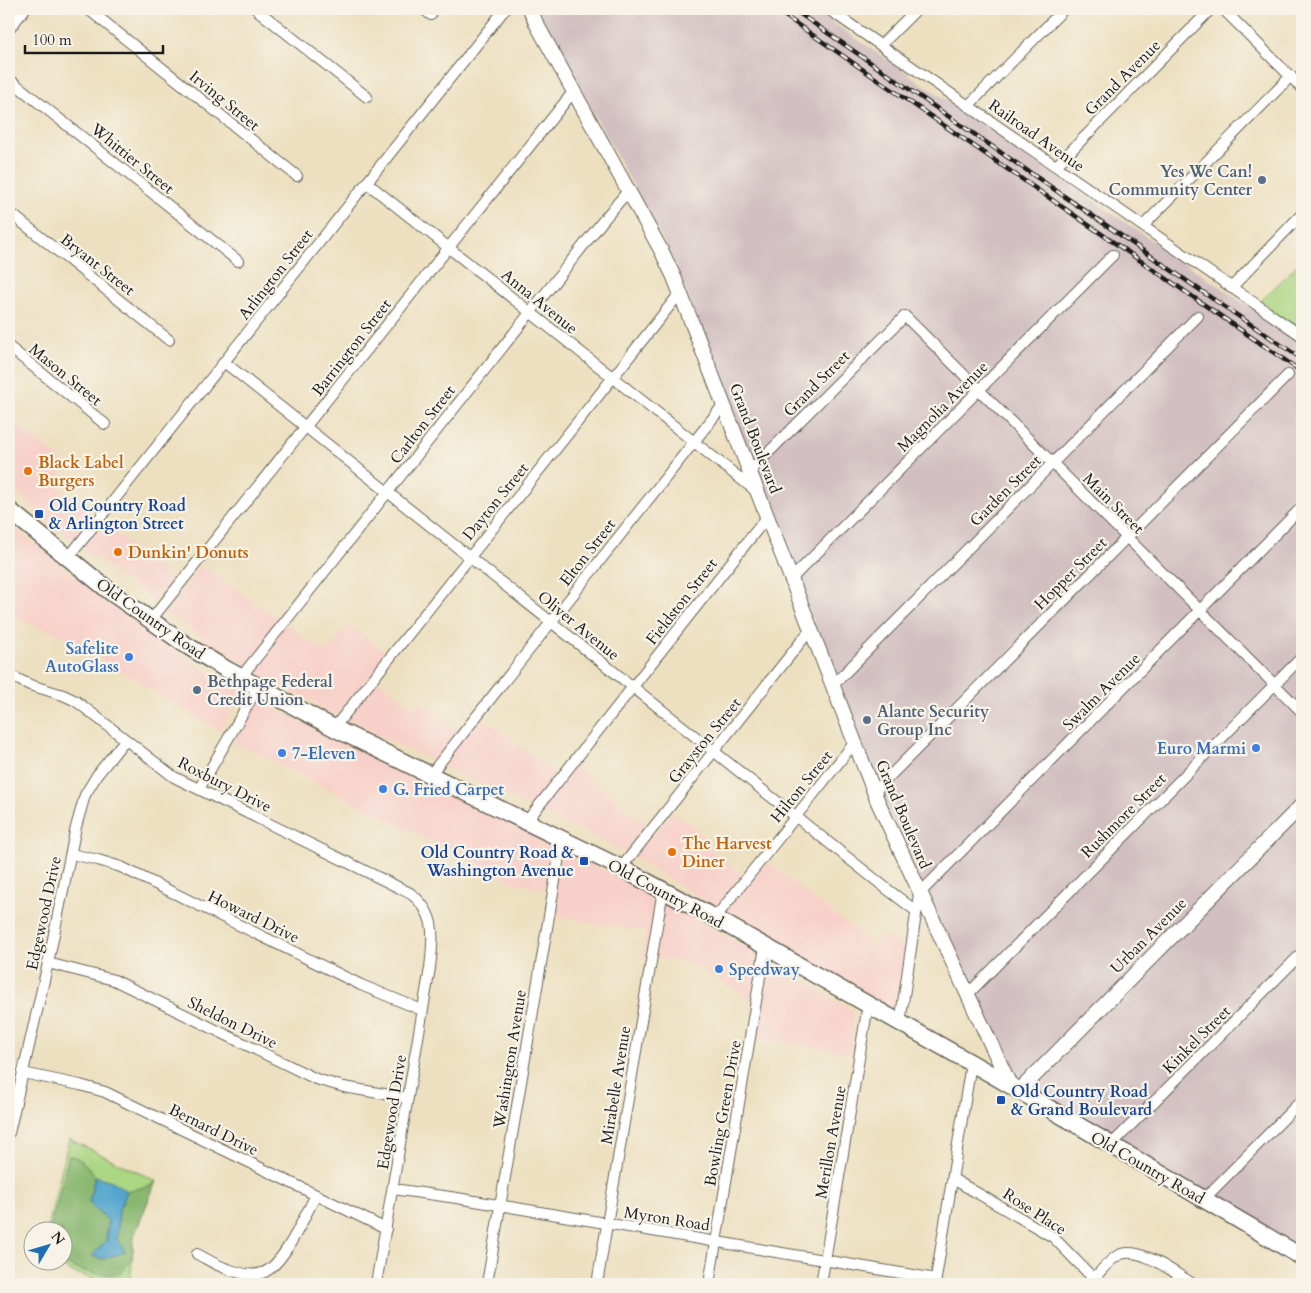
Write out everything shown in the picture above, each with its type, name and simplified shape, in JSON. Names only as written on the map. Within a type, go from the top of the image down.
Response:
[{"type":"main road","name":"Old Country Road","points":[[9,510],[112,593],[186,645],[258,687],[334,728],[621,868],[715,918],[1014,1088],[1204,1200],[1300,1252]]},
{"type":"street","points":[[9,29],[25,9]]},
{"type":"street","name":"Irving Street","points":[[88,9],[297,176]]},
{"type":"street","points":[[256,9],[367,96]]},
{"type":"street","name":"Arlington Street","points":[[68,558],[505,9]]},
{"type":"street","name":"Grand Boulevard","points":[[530,9],[573,92],[662,252],[724,404],[874,792],[966,995],[1014,1088]]},
{"type":"street","name":"Railroad Avenue","points":[[828,9],[1302,336]]},
{"type":"street","points":[[881,45],[917,9]]},
{"type":"street","points":[[968,106],[1064,9]]},
{"type":"street","name":"Grand Avenue","points":[[1056,166],[1211,9]]},
{"type":"street","points":[[1222,9],[1302,88]]},
{"type":"street","points":[[1143,226],[1291,76]]},
{"type":"street","name":"Whittier Street","points":[[9,79],[238,261]]},
{"type":"street","name":"Barrington Street","points":[[152,620],[573,92]]},
{"type":"street","name":"Anna Avenue","points":[[367,183],[758,492]]},
{"type":"street","name":"Carlton Street","points":[[241,677],[628,191]]},
{"type":"street","name":"Bryant Street","points":[[9,212],[169,340]]},
{"type":"street","points":[[1231,288],[1302,214]]},
{"type":"street","name":"Magnolia Avenue","points":[[792,578],[1113,254]]},
{"type":"street","name":"Dayton Street","points":[[334,728],[680,293]]},
{"type":"street","name":"Main Street","points":[[905,316],[1302,712]]},
{"type":"street","name":"Grand Street","points":[[750,471],[905,316]]},
{"type":"street","name":"Garden Street","points":[[833,685],[1198,316]]},
{"type":"street","name":"Mason Street","points":[[9,347],[106,424]]},
{"type":"street","name":"Oliver Avenue","points":[[224,362],[916,911]]},
{"type":"street","name":"Hopper Street","points":[[874,792],[1288,375]]},
{"type":"street","points":[[694,442],[724,404]]},
{"type":"street","name":"Elton Street","points":[[430,775],[694,442]]},
{"type":"street","name":"Swalm Avenue","points":[[920,894],[1302,507]]},
{"type":"street","name":"Fieldston Street","points":[[526,822],[767,517]]},
{"type":"street","name":"Grayston Street","points":[[621,868],[811,630]]},
{"type":"street","name":"Rushmore Street","points":[[966,995],[1302,657]]},
{"type":"street","name":"Roxbury Drive","points":[[9,675],[30,685],[76,701],[174,777],[410,893],[417,898],[430,916]]},
{"type":"street","points":[[199,789],[258,687]]},
{"type":"street","name":"Edgewood Drive","points":[[9,1133],[85,795],[97,775],[125,740]]},
{"type":"street","name":"Hilton Street","points":[[715,918],[855,742]]},
{"type":"street","name":"Urban Avenue","points":[[1014,1088],[1302,804]]},
{"type":"street","name":"Washington Avenue","points":[[487,1284],[562,839]]},
{"type":"street","name":"Howard Drive","points":[[71,854],[121,867],[361,985],[422,1010]]},
{"type":"street","name":"Mirabelle Avenue","points":[[597,1284],[663,890]]},
{"type":"street","name":"Grand Boulevard","points":[[900,1023],[920,894]]},
{"type":"street","name":"Edgewood Drive","points":[[376,1284],[434,935],[430,916]]},
{"type":"street","name":"Bowling Green Drive","points":[[709,1284],[765,947]]},
{"type":"street","name":"Kinkel Street","points":[[1111,1145],[1302,953]]},
{"type":"street","name":"Sheldon Drive","points":[[48,963],[114,980],[316,1079],[344,1087],[407,1098]]},
{"type":"street","name":"Merillon Avenue","points":[[821,1284],[868,1005]]},
{"type":"street","points":[[936,1282],[971,1064]]},
{"type":"street","name":"Bernard Drive","points":[[23,1073],[105,1092],[386,1229]]},
{"type":"street","points":[[1204,1200],[1302,1100]]},
{"type":"street","name":"Rose Place","points":[[953,1179],[1053,1237],[1092,1282]]},
{"type":"street","name":"Myron Road","points":[[393,1189],[716,1241],[936,1282]]},
{"type":"street","points":[[197,1254],[227,1269],[244,1273],[264,1273],[274,1267],[284,1254],[316,1196]]},
{"type":"street","points":[[1092,1282],[1118,1255],[1128,1253],[1140,1254],[1193,1284]]},
{"type":"shaded area","points":[[537,9],[813,9],[1302,343],[1302,1252],[1013,1079],[921,885],[871,770],[676,265]]},
{"type":"shaded area","points":[[9,419],[68,465],[54,483],[172,579],[154,602],[70,538],[9,486]]},
{"type":"shaded area","points":[[9,523],[154,639],[242,691],[220,731],[67,638],[9,615]]},
{"type":"shaded area","points":[[201,565],[326,652],[349,624],[392,657],[376,678],[414,708],[420,701],[464,735],[481,716],[563,780],[576,766],[655,833],[673,811],[709,840],[705,845],[751,881],[766,862],[875,946],[883,936],[906,949],[895,1015],[623,851],[337,716],[252,669],[164,613]]},
{"type":"shaded area","points":[[257,700],[563,848],[765,958],[854,1011],[851,1053],[754,1038],[757,1002],[689,963],[642,956],[645,931],[607,924],[606,927],[550,914],[553,891],[513,882],[234,742]]},
{"type":"green space","points":[[1298,264],[1302,268],[1302,343],[1253,309]]},
{"type":"green space","points":[[69,1139],[156,1181],[134,1236],[130,1284],[113,1284],[68,1270],[72,1270],[72,1220],[49,1220]]},
{"type":"green space","points":[[69,1156],[81,1160],[95,1176],[89,1202],[108,1221],[106,1241],[116,1239],[119,1210],[127,1191],[150,1186],[156,1181],[134,1236],[132,1260],[120,1274],[90,1272],[72,1267],[72,1220],[53,1220]]},
{"type":"water","points":[[95,1176],[112,1181],[127,1191],[119,1210],[117,1239],[125,1252],[103,1259],[92,1256],[106,1241],[108,1221],[89,1202]]},
{"type":"railway","points":[[775,9],[1302,372]]},
{"type":"railway","points":[[793,9],[1302,359]]},
{"type":"place","name":"Yes We Can! Community Center","points":[[1262,180]]},
{"type":"place","name":"Black Label Burgers","points":[[28,471]]},
{"type":"place","name":"Old Country Road & Arlington Street","points":[[39,514]]},
{"type":"place","name":"Dunkin' Donuts","points":[[118,552]]},
{"type":"place","name":"Safelite AutoGlass","points":[[129,657]]},
{"type":"place","name":"Bethpage Federal Credit Union","points":[[197,690]]},
{"type":"place","name":"Alante Security Group Inc","points":[[867,720]]},
{"type":"place","name":"Euro Marmi","points":[[1256,748]]},
{"type":"place","name":"7-Eleven","points":[[282,753]]},
{"type":"place","name":"G. Fried Carpet","points":[[383,789]]},
{"type":"place","name":"The Harvest Diner","points":[[672,852]]},
{"type":"place","name":"Old Country Road & Washington Avenue","points":[[584,861]]},
{"type":"place","name":"Speedway","points":[[719,969]]},
{"type":"place","name":"Old Country Road & Grand Boulevard","points":[[1001,1100]]}]
